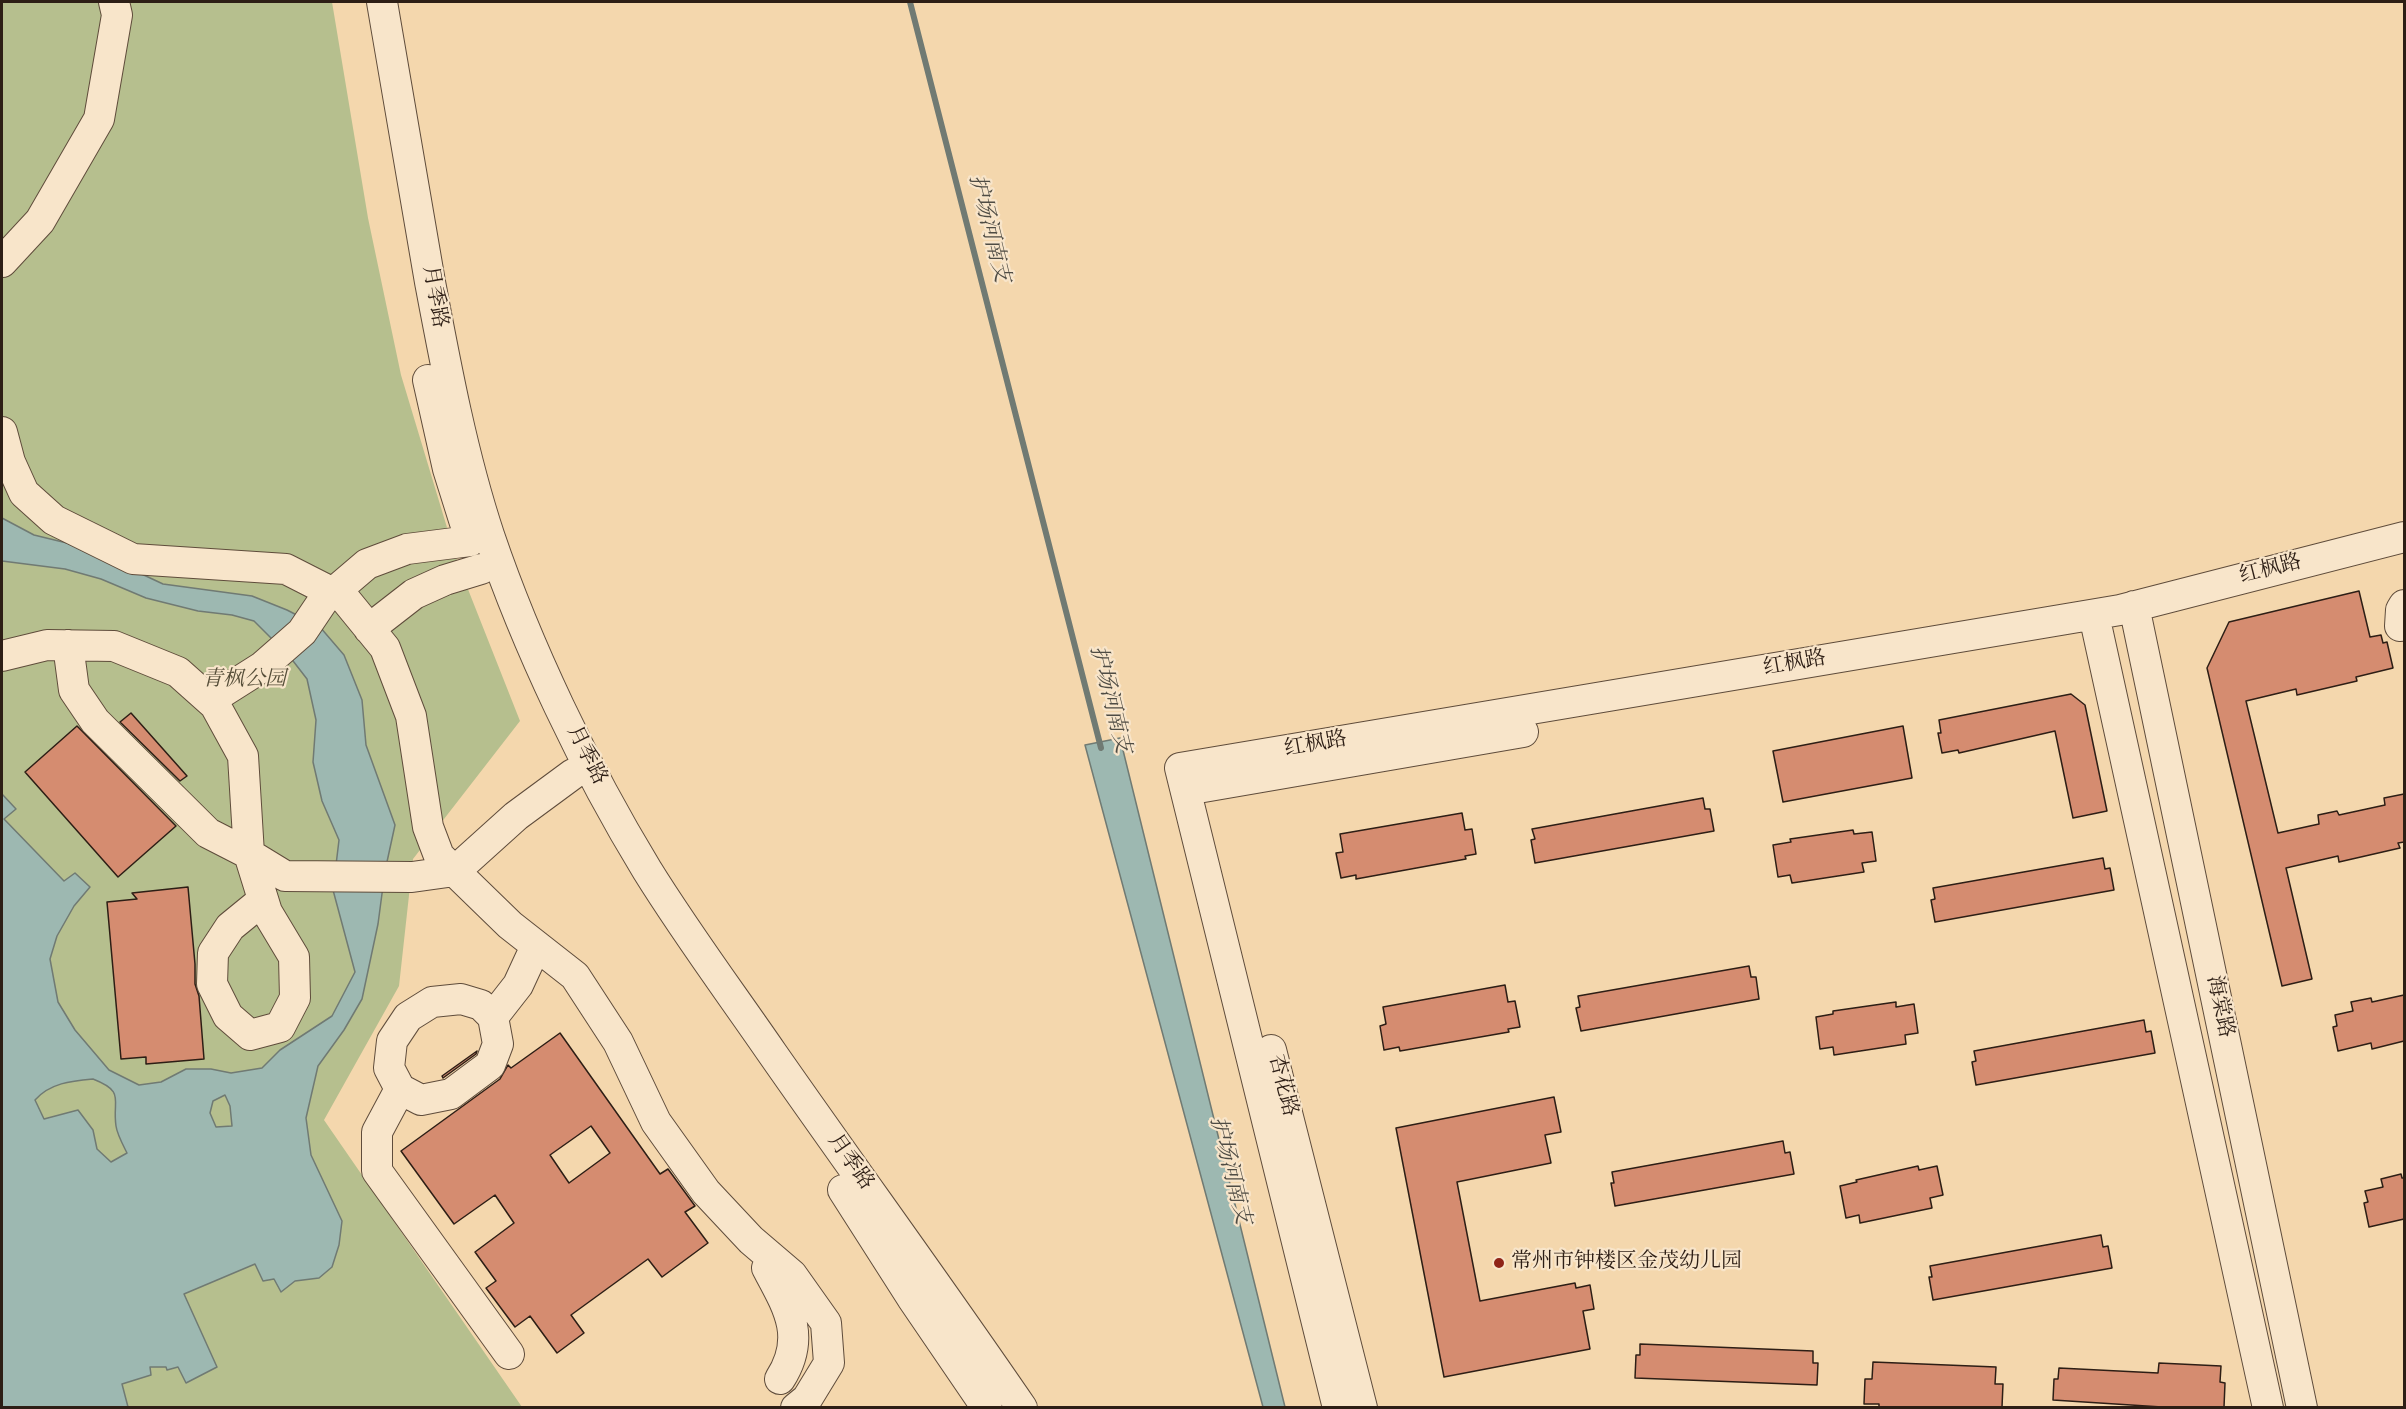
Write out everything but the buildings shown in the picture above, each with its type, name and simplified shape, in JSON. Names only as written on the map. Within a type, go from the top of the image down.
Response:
[{"type":"street","points":[[2,262],[40,221],[99,119],[117,15],[114,2]]},
{"type":"street","name":"月季路","points":[[362,2],[423,358],[448,469],[470,541],[511,646],[595,818],[632,882],[686,964],[864,1220],[912,1298],[987,1407]]},
{"type":"street","name":"月季路","points":[[382,2],[443,354],[469,463],[489,535],[530,638],[569,724],[614,812],[649,873],[879,1206],[933,1277],[1022,1407]]},
{"type":"street","points":[[2,432],[10,462],[24,493],[54,520],[133,559],[286,570],[345,599],[385,648],[411,716],[428,828],[439,856],[510,925],[574,976],[618,1042],[656,1122],[706,1192],[751,1240],[792,1275],[826,1323],[829,1363],[807,1399],[796,1407]]},
{"type":"street","name":"红枫路","points":[[2136,615],[2404,537]]},
{"type":"street","points":[[210,700],[262,667],[302,632],[331,592],[367,564],[407,549],[470,541]]},
{"type":"street","name":"红枫路","points":[[1193,778],[2096,623],[2404,558]]},
{"type":"street","points":[[369,629],[414,594],[445,580],[481,569]]},
{"type":"street","name":"海棠路","points":[[2136,615],[2302,1407]]},
{"type":"street","name":"海棠路","points":[[2096,623],[2268,1407]]},
{"type":"street","points":[[2,656],[47,645],[114,646],[178,672],[210,700],[243,756],[249,854],[263,900]]},
{"type":"street","points":[[68,645],[74,690],[95,721],[208,833],[285,876],[412,877],[455,871],[516,816],[573,774]]},
{"type":"street","name":"杏花路","points":[[1193,778],[1338,1407]]},
{"type":"street","name":"杏花路","points":[[1193,778],[1362,1407]]},
{"type":"street","points":[[494,1017],[518,985],[536,946]]},
{"type":"street","points":[[461,999],[481,1005],[494,1017],[498,1044],[490,1065],[451,1094],[422,1100],[400,1089],[389,1068],[392,1041],[408,1017],[432,1002],[461,999]]},
{"type":"street","points":[[400,1089],[377,1132],[377,1171],[509,1354]]},
{"type":"street","points":[[751,1240],[786,1302],[795,1334],[789,1364],[780,1379]]},
{"type":"green space","name":"青枫公园","points":[[2,2],[332,2],[368,218],[401,375],[458,564],[520,721],[413,859],[399,986],[324,1120],[522,1407],[2,1408]]},
{"type":"water","points":[[2,518],[34,535],[71,544],[101,555],[163,584],[252,596],[320,627],[344,655],[362,700],[366,745],[395,825],[362,999],[344,1030],[318,1066],[306,1118],[311,1155],[342,1221],[339,1245],[332,1267],[319,1278],[295,1281],[281,1292],[274,1279],[263,1281],[255,1264],[184,1294],[217,1367],[186,1383],[178,1367],[167,1370],[166,1367],[150,1367],[151,1375],[122,1384],[128,1407],[2,1407],[2,794],[16,809],[4,819],[64,881],[75,873],[90,887],[74,906],[57,936],[50,959],[58,1002],[75,1030],[109,1070],[139,1085],[161,1082],[186,1069],[211,1069],[231,1073],[262,1068],[280,1050],[332,1016],[355,972],[333,890],[339,840],[322,801],[313,762],[316,720],[307,679],[290,657],[254,621],[232,615],[198,611],[146,598],[101,579],[65,569],[2,561]],"holes":[[[93,1079],[114,1092],[117,1129],[127,1153],[111,1162],[97,1149],[93,1130],[78,1110],[44,1119],[35,1100],[54,1086]],[[225,1095],[230,1106],[232,1126],[216,1127],[210,1113],[213,1101]]]},
{"type":"water","points":[[1120,738],[1285,1407],[1263,1407],[1085,745]]},
{"type":"waterway","name":"护场河南支","points":[[910,2],[1101,748]]},
{"type":"place","name":"常州市钟楼区金茂幼儿园","points":[[1499,1263]]}]
